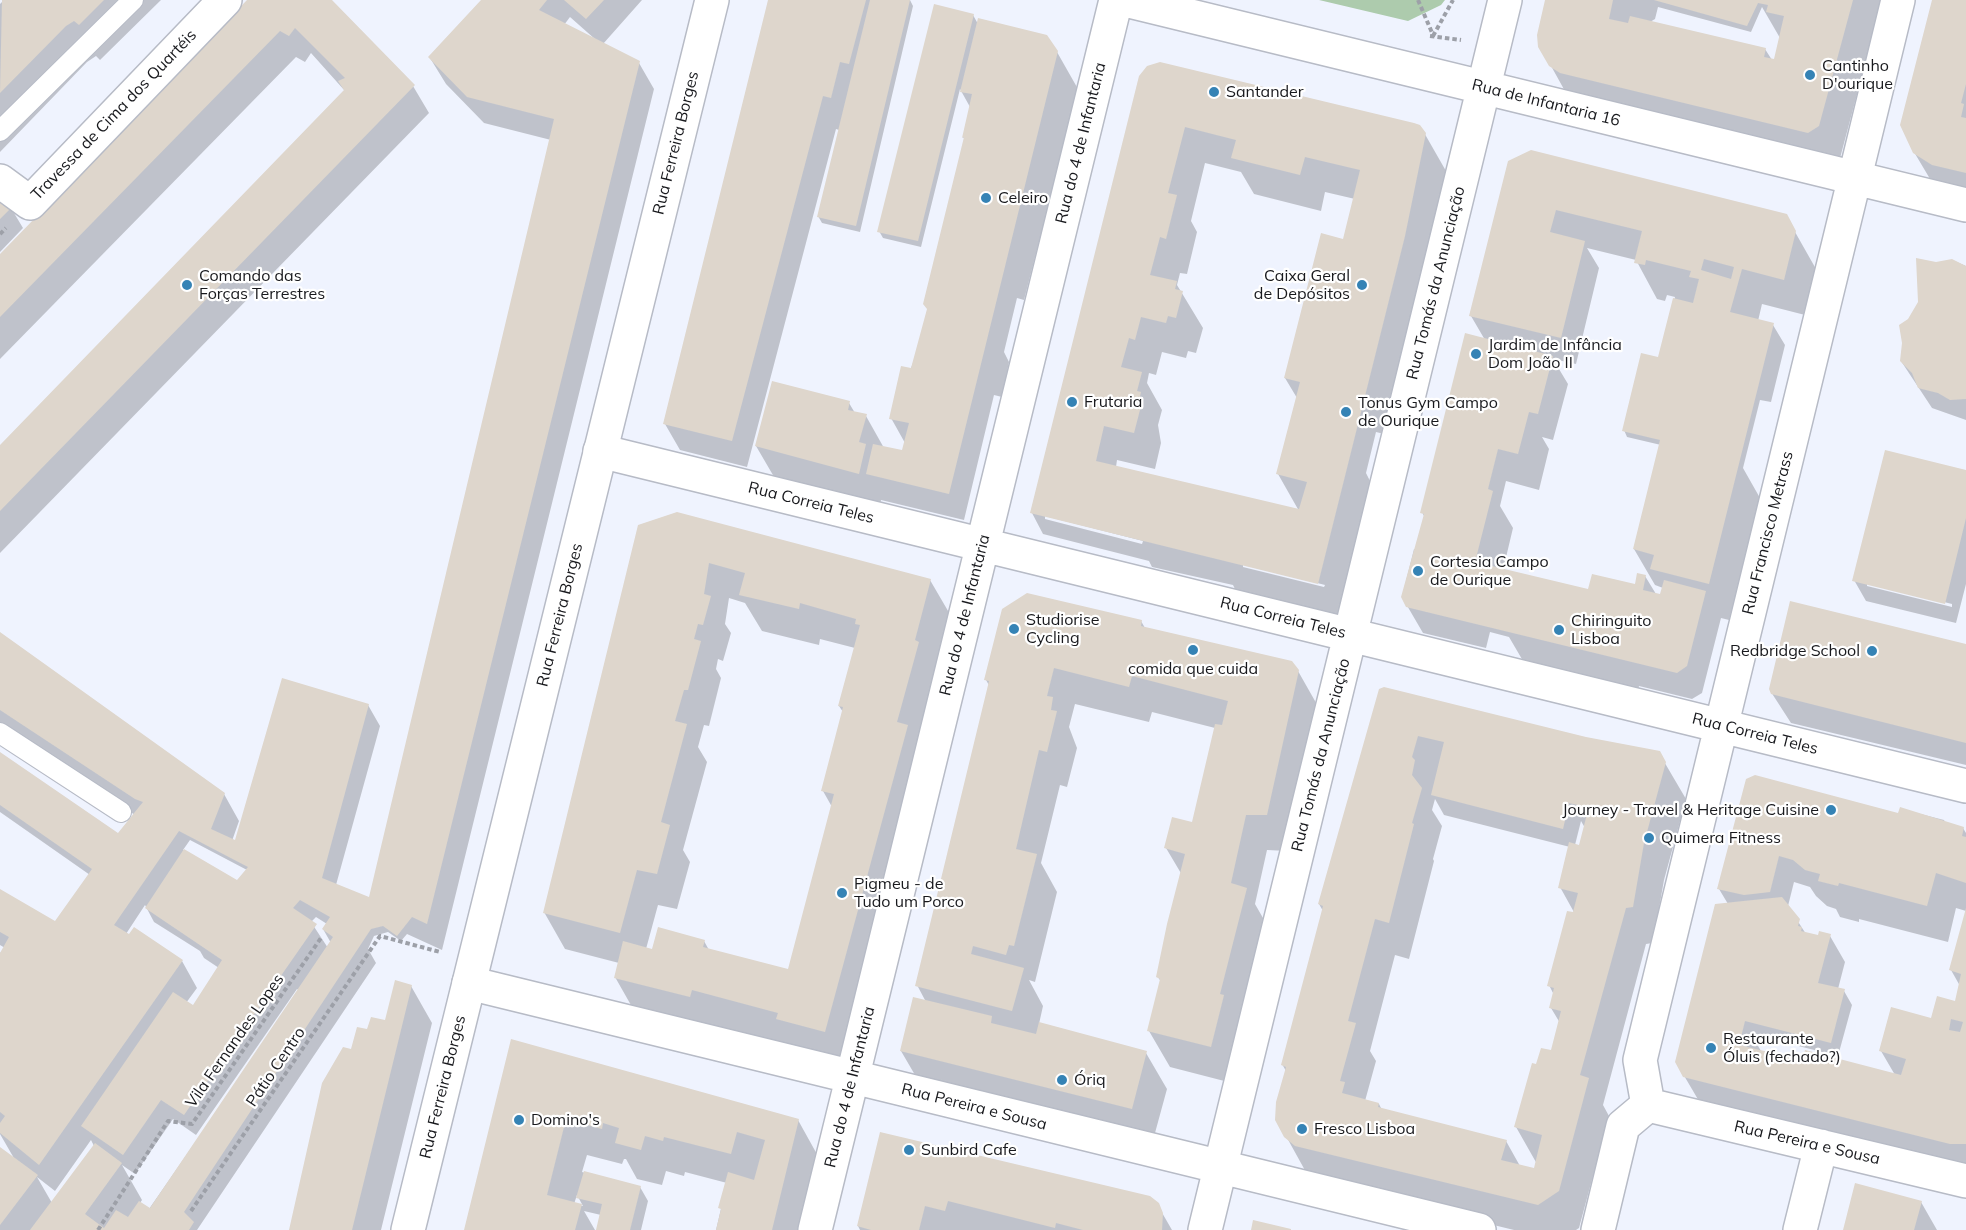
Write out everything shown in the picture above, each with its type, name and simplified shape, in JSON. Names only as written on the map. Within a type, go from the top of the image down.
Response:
[{"type":"street","name":"Rua Ferreira Borges","points":[[408,1230],[712,0]]},
{"type":"street","name":"Rua do 4 de Infantaria","points":[[815,1230],[1116,0]]},
{"type":"street","name":"Rua de Infantaria 16","points":[[1125,0],[1966,205]]},
{"type":"street","name":"Rua Tomás da Anunciação","points":[[1205,1230],[1505,0]]},
{"type":"street","name":"Rua Francisco Metrass","points":[[1648,1105],[1640,1060],[1898,0]]},
{"type":"street","name":"Travessa de Cima dos Quartéis","points":[[0,181],[30,203],[218,2]]},
{"type":"street","name":"Rua Correia Teles","points":[[600,451],[1966,786]]},
{"type":"street","name":"Rua Pereira e Sousa","points":[[472,972],[852,1077],[1479,1230]]},
{"type":"street","name":"Rua Pereira e Sousa","points":[[1648,1105],[1966,1180]]},
{"type":"street","points":[[1598,1230],[1623,1126],[1648,1105]]},
{"type":"street","points":[[1800,1230],[1821,1146]]},
{"type":"lane","points":[[0,130],[133,0]]},
{"type":"lane","points":[[0,733],[121,812]]},
{"type":"path","points":[[1418,0],[1434,36],[1453,0]]},
{"type":"path","name":"Pátio Centro","points":[[191,1211],[380,936],[472,972]]},
{"type":"path","name":"Vila Fernandes Lopes","points":[[100,1228],[168,1121],[192,1124],[321,938]]},
{"type":"green space","points":[[1319,0],[1445,0],[1441,5],[1408,21]]},
{"type":"building","points":[[2,0],[104,0],[79,25],[74,21],[66,26],[0,93]]},
{"type":"building","name":"Comando das Forças Terrestres","points":[[247,0],[332,0],[415,85],[0,511],[0,445],[344,90],[338,81],[345,78],[295,28],[289,36],[280,31],[0,317],[0,254]]},
{"type":"building","points":[[481,0],[547,0],[539,10],[640,61],[427,924],[412,917],[397,936],[383,926],[371,929],[184,1212],[194,1222],[189,1230],[30,1230],[95,1143],[122,1163],[85,1214],[104,1228],[116,1210],[128,1217],[139,1201],[150,1208],[333,937],[322,929],[330,917],[300,900],[293,908],[317,924],[184,1115],[161,1100],[123,1155],[81,1126],[173,992],[193,1005],[222,960],[145,908],[184,849],[237,880],[248,867],[179,831],[114,925],[129,934],[134,927],[183,960],[39,1165],[0,1133],[0,1123],[5,1116],[0,1112],[0,953],[9,937],[0,932],[0,889],[55,921],[92,869],[0,805],[0,752],[118,833],[143,802],[135,799],[0,710],[0,632],[225,793],[211,829],[235,840],[282,678],[369,704],[322,878],[369,897],[554,119],[467,97],[428,57]]},
{"type":"building","points":[[564,0],[604,0],[586,19]]},
{"type":"building","points":[[768,0],[866,0],[849,64],[840,62],[831,98],[823,96],[732,441],[663,424]]},
{"type":"building","points":[[870,0],[910,0],[856,226],[817,217]]},
{"type":"building","points":[[1545,0],[1613,0],[1609,19],[1628,23],[1630,16],[1766,48],[1764,57],[1774,59],[1784,16],[1766,12],[1768,5],[1758,3],[1747,26],[1654,0],[1853,0],[1819,126],[1808,133],[1560,73],[1549,66],[1538,47],[1537,35]]},
{"type":"building","points":[[1932,0],[1966,0],[1966,84],[1961,103],[1964,104],[1961,117],[1966,118],[1966,173],[1932,165],[1913,153],[1900,125]]},
{"type":"building","points":[[934,4],[974,14],[918,241],[877,232]]},
{"type":"building","points":[[978,18],[1047,35],[1058,51],[949,494],[866,474],[873,444],[902,450],[909,423],[889,419],[901,366],[911,368],[927,309],[923,304],[964,137],[962,138],[972,94],[960,92]]},
{"type":"building","points":[[1160,62],[1414,123],[1420,125],[1426,133],[1405,236],[1318,584],[1030,513],[1139,76],[1147,66]],"holes":[[[1185,127],[1236,140],[1231,158],[1300,175],[1305,157],[1360,170],[1343,239],[1321,233],[1284,378],[1300,382],[1276,474],[1307,482],[1299,509],[1096,461],[1104,426],[1134,433],[1141,406],[1138,405],[1141,392],[1137,391],[1142,372],[1121,367],[1129,338],[1135,340],[1141,317],[1166,323],[1168,316],[1176,318],[1183,291],[1175,289],[1177,281],[1150,275],[1160,237],[1166,239],[1177,195],[1168,193]]]},
{"type":"building","points":[[1531,150],[1787,214],[1796,231],[1784,280],[1742,269],[1730,312],[1774,323],[1709,584],[1650,569],[1654,555],[1633,549],[1660,440],[1622,431],[1641,353],[1658,357],[1673,298],[1693,303],[1699,279],[1689,277],[1691,271],[1646,260],[1645,265],[1634,263],[1642,231],[1556,210],[1550,232],[1585,241],[1561,338],[1469,316],[1508,161]],"holes":[[[1704,259],[1734,267],[1731,279],[1701,270]]]},
{"type":"building","points":[[0,198],[12,207],[0,219]]},
{"type":"building","points":[[1916,258],[1936,262],[1952,259],[1966,266],[1966,399],[1950,400],[1938,393],[1918,388],[1912,373],[1900,361],[1902,343],[1899,325],[1908,319],[1918,302]]},
{"type":"building","points":[[1465,333],[1553,356],[1538,414],[1529,412],[1518,454],[1498,449],[1488,489],[1493,491],[1475,562],[1588,589],[1592,574],[1635,584],[1637,573],[1646,575],[1643,590],[1660,594],[1664,580],[1706,591],[1687,666],[1677,673],[1406,607],[1401,597],[1424,514],[1420,513]]},
{"type":"building","points":[[772,381],[850,401],[848,410],[867,414],[859,442],[866,444],[859,474],[755,446]]},
{"type":"building","points":[[1885,450],[1966,470],[1966,518],[1945,604],[1852,581]]},
{"type":"building","points":[[677,512],[931,579],[915,640],[919,642],[897,722],[908,725],[825,1032],[776,1019],[778,1013],[692,990],[690,997],[614,978],[623,941],[652,949],[658,927],[705,940],[703,947],[788,969],[834,794],[821,791],[843,707],[838,706],[860,625],[855,624],[856,619],[800,603],[799,609],[739,595],[745,573],[709,563],[704,594],[711,596],[703,625],[698,624],[694,639],[701,641],[688,690],[684,690],[675,721],[687,724],[661,822],[670,825],[657,874],[637,870],[620,933],[543,913],[638,525]]},
{"type":"building","points":[[1027,593],[1142,620],[1141,626],[1292,661],[1299,670],[1267,815],[1246,815],[1231,883],[1247,888],[1220,994],[1224,995],[1211,1047],[1147,1031],[1160,979],[1156,977],[1167,924],[1185,854],[1164,848],[1172,817],[1192,822],[1215,724],[1222,725],[1228,701],[1132,676],[1129,687],[1054,668],[1047,696],[1053,697],[1051,710],[1057,711],[1047,752],[1039,750],[1016,849],[1037,854],[1014,946],[1009,945],[1006,955],[973,946],[971,954],[1024,968],[1012,1011],[915,986],[989,681],[984,680],[1002,609]]},
{"type":"building","name":"Redbridge School","points":[[1790,601],[1966,644],[1966,743],[1771,694],[1769,689]]},
{"type":"building","points":[[1384,687],[1586,737],[1660,751],[1666,762],[1644,843],[1633,907],[1626,908],[1580,1075],[1589,1078],[1559,1191],[1538,1205],[1295,1146],[1284,1137],[1275,1120],[1276,1102],[1286,1067],[1281,1065],[1323,906],[1318,904],[1379,689]],"holes":[[[1418,736],[1444,742],[1431,795],[1563,829],[1569,803],[1582,806],[1587,814],[1579,845],[1569,842],[1558,888],[1578,893],[1573,912],[1567,911],[1547,986],[1554,988],[1549,1008],[1561,1011],[1551,1050],[1541,1048],[1536,1064],[1532,1063],[1514,1127],[1542,1135],[1534,1168],[1501,1160],[1507,1140],[1378,1107],[1379,1103],[1342,1093],[1345,1082],[1340,1081],[1356,1023],[1348,1021],[1375,919],[1389,923],[1422,788],[1412,775],[1415,760],[1412,757]]]},
{"type":"building","points":[[1755,775],[1898,813],[1900,807],[1964,827],[1962,836],[1966,837],[1966,883],[1936,873],[1927,906],[1839,883],[1838,886],[1818,881],[1820,874],[1805,870],[1793,860],[1779,856],[1770,892],[1744,895],[1717,889],[1746,779]]},
{"type":"building","points":[[1782,897],[1800,919],[1798,926],[1802,927],[1801,931],[1818,935],[1819,931],[1831,934],[1818,983],[1845,989],[1831,1043],[1745,1021],[1739,1045],[1802,1060],[1805,1050],[1901,1075],[1906,1059],[1879,1051],[1891,1007],[1931,1018],[1937,996],[1955,1001],[1961,974],[1949,970],[1966,908],[1966,1144],[1950,1144],[1683,1077],[1675,1062],[1715,904]],"holes":[[[1951,1019],[1963,1022],[1960,1032],[1949,1030]]]},
{"type":"building","points":[[395,980],[412,985],[352,1230],[289,1230],[322,1083],[343,1047],[351,1049],[357,1027],[367,1029],[371,1017],[385,1020]]},
{"type":"building","points":[[913,997],[992,1016],[991,1023],[1036,1034],[1039,1022],[1147,1051],[1132,1109],[900,1051]]},
{"type":"building","points":[[511,1039],[799,1119],[772,1230],[716,1230],[721,1209],[718,1208],[728,1172],[754,1180],[765,1140],[737,1132],[731,1154],[664,1137],[663,1141],[645,1136],[641,1150],[615,1143],[619,1128],[603,1123],[602,1129],[566,1119],[547,1195],[582,1204],[575,1230],[464,1230]]},
{"type":"building","points":[[880,1132],[1150,1196],[1159,1203],[1163,1213],[1162,1230],[1083,1230],[1056,1223],[1055,1228],[948,1201],[945,1211],[925,1206],[919,1230],[871,1230],[857,1226]]},
{"type":"building","points":[[0,1147],[38,1175],[0,1225]]},
{"type":"building","points":[[584,1171],[641,1186],[630,1230],[596,1230],[602,1204],[576,1198]]},
{"type":"building","points":[[1855,1183],[1922,1201],[1914,1230],[1843,1230]]},
{"type":"building","points":[[1253,1220],[1291,1229],[1291,1230],[1251,1230]]},
{"type":"place","name":"Cantinho D'ourique","points":[[1810,75]]},
{"type":"place","name":"Santander","points":[[1214,92]]},
{"type":"place","name":"Celeiro","points":[[986,198]]},
{"type":"place","name":"Comando das Forças Terrestres","points":[[187,285]]},
{"type":"place","name":"Caixa Geral de Depósitos","points":[[1362,285]]},
{"type":"place","name":"Jardim de Infância Dom João II","points":[[1476,354]]},
{"type":"place","name":"Frutaria","points":[[1072,402]]},
{"type":"place","name":"Tonus Gym Campo de Ourique","points":[[1346,412]]},
{"type":"place","name":"Cortesia Campo de Ourique","points":[[1418,571]]},
{"type":"place","name":"Studiorise Cycling","points":[[1014,629]]},
{"type":"place","name":"Chiringuito Lisboa","points":[[1559,630]]},
{"type":"place","name":"comida que cuida","points":[[1193,650]]},
{"type":"place","name":"Redbridge School","points":[[1872,651]]},
{"type":"place","name":"Journey - Travel & Heritage Cuisine","points":[[1831,810]]},
{"type":"place","name":"Quimera Fitness","points":[[1649,838]]},
{"type":"place","name":"Pigmeu - de Tudo um Porco","points":[[842,893]]},
{"type":"place","name":"Restaurante Óluis (fechado?)","points":[[1711,1048]]},
{"type":"place","name":"Óriq","points":[[1062,1080]]},
{"type":"place","name":"Domino's","points":[[519,1120]]},
{"type":"place","name":"Fresco Lisboa","points":[[1302,1129]]},
{"type":"place","name":"Sunbird Cafe","points":[[909,1150]]}]
